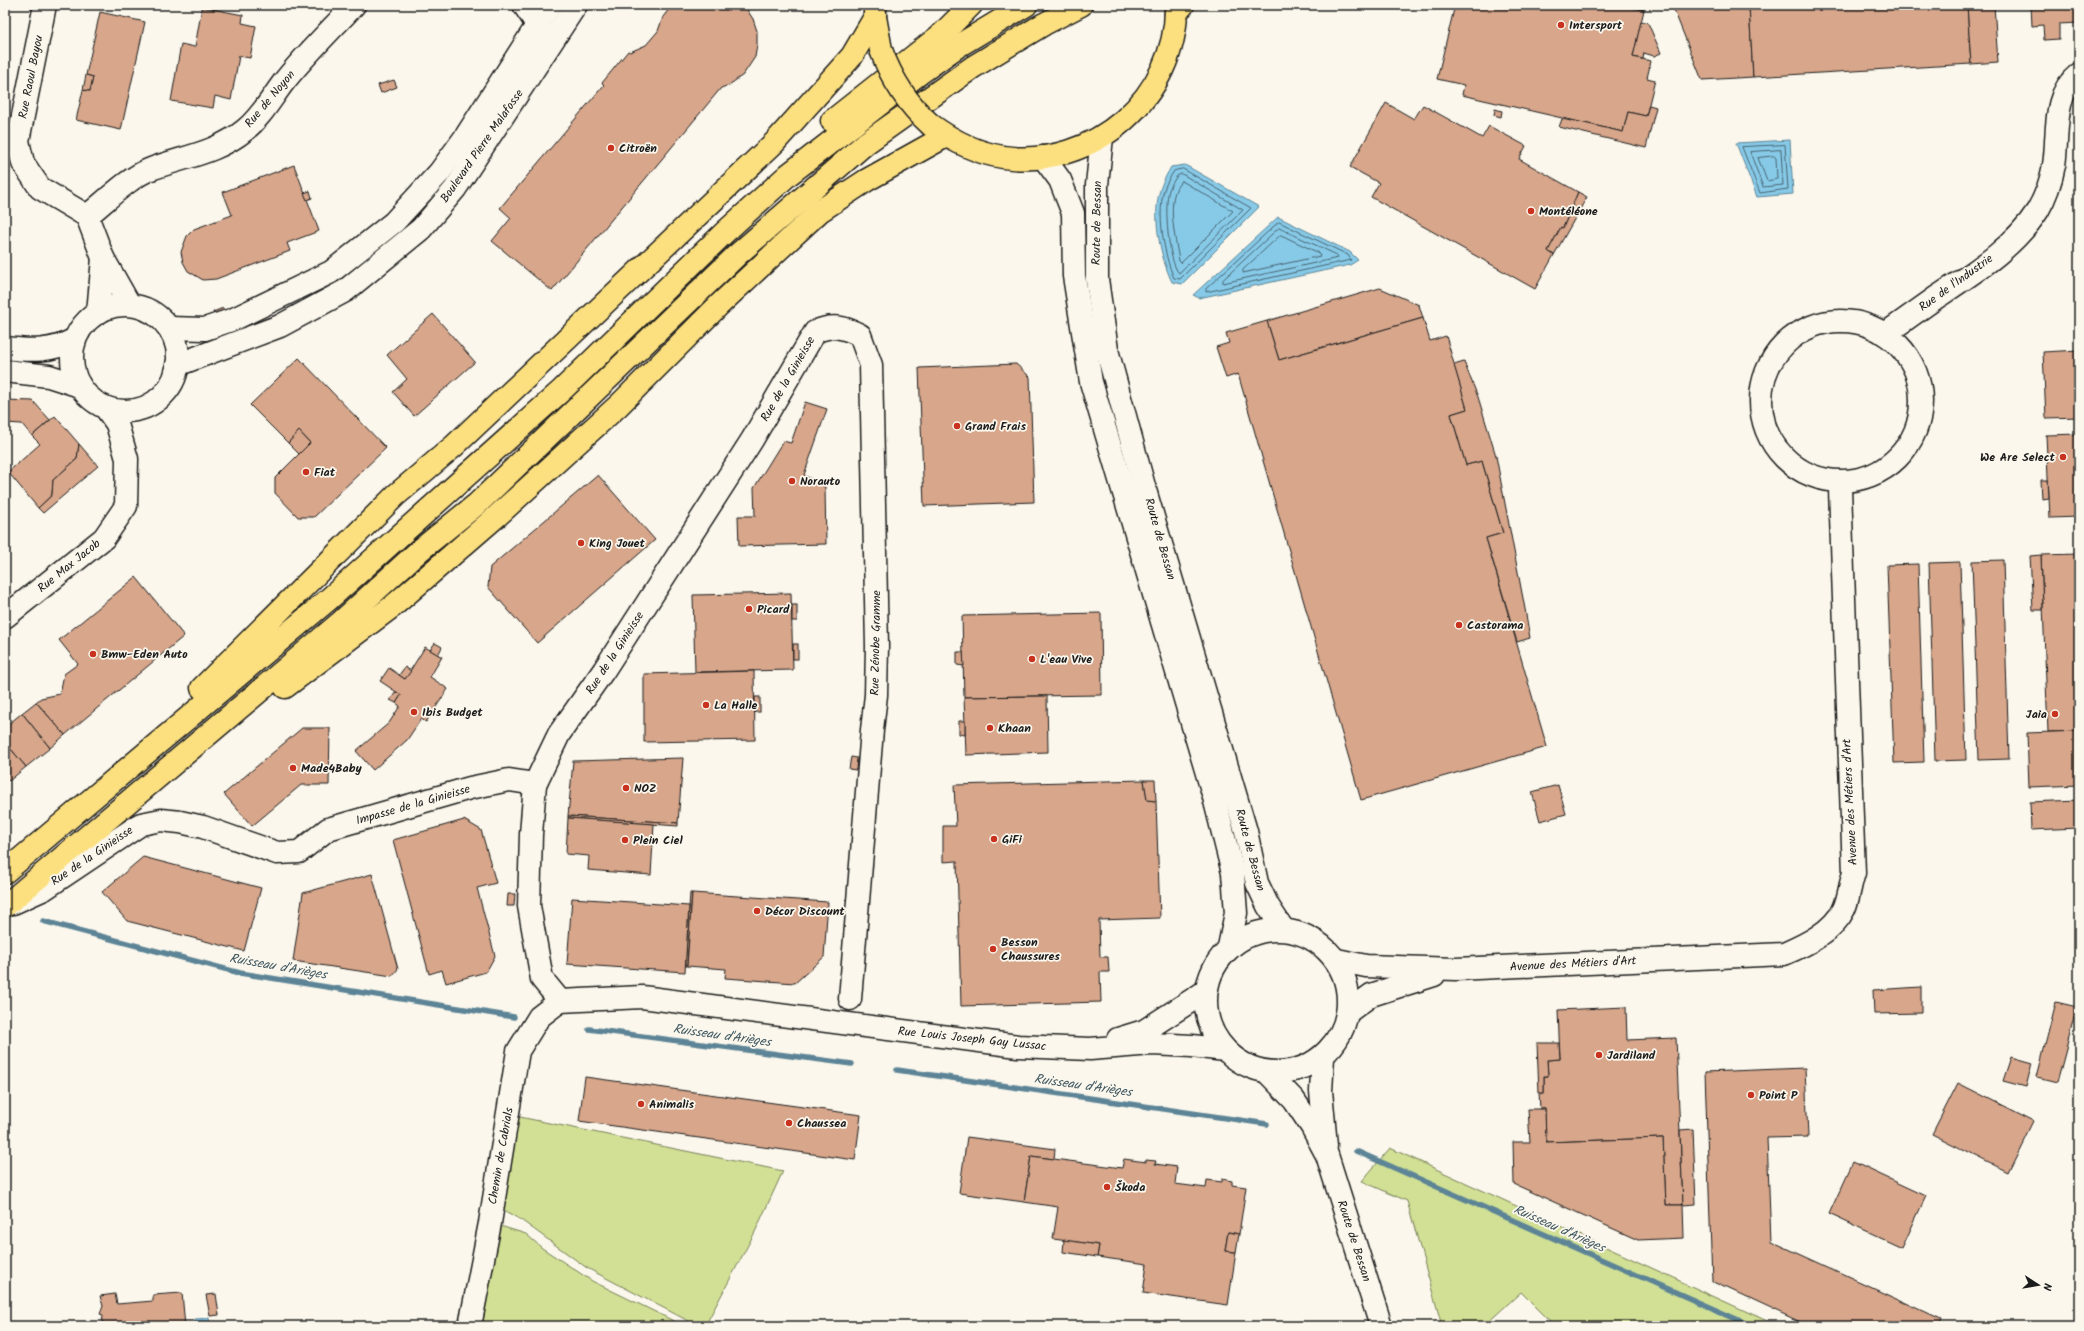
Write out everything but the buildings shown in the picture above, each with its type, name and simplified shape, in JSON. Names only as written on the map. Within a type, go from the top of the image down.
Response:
[{"type":"main road","points":[[562,390],[775,169],[942,34],[971,5]]},
{"type":"main road","points":[[5,872],[330,599],[562,390],[724,234],[788,175],[920,73],[958,46],[1026,5]]},
{"type":"main road","points":[[5,906],[340,622],[418,552],[477,504],[738,255],[866,143],[973,67],[1044,24],[1081,5]]},
{"type":"main road","points":[[875,11],[880,50],[889,72],[900,92],[919,114],[939,130],[964,145],[990,154],[1023,158],[1043,157],[1077,148],[1102,137],[1136,110],[1156,81],[1168,55],[1178,8]]},
{"type":"main road","points":[[77,810],[396,495],[454,446],[775,142],[813,102],[852,56],[875,11]]},
{"type":"main road","points":[[182,755],[278,692],[398,601],[497,516],[619,405],[720,304],[820,211],[939,130]]},
{"type":"street","name":"Rue Raoul Bayou","points":[[45,5],[18,141],[23,163],[40,188],[87,216]]},
{"type":"street","name":"Rue de Noyon","points":[[87,216],[149,170],[193,157],[223,145],[245,130],[264,110],[283,83],[354,5]]},
{"type":"street","points":[[524,5],[538,26]]},
{"type":"street","name":"Boulevard Pierre Malafosse","points":[[169,328],[205,329],[234,319],[331,272],[394,222],[444,167],[538,26],[550,5]]},
{"type":"street","name":"Boulevard Pierre Malafosse","points":[[177,365],[280,326],[345,291],[421,229],[467,171],[576,5]]},
{"type":"street","name":"Rue de l'Industrie","points":[[1885,334],[1986,264],[2028,224],[2049,189],[2054,164],[2057,117],[2062,97],[2079,74]]},
{"type":"street","name":"Route de Bessan","points":[[1102,137],[1097,185],[1097,279],[1107,350],[1145,490],[1246,830],[1257,883],[1268,906],[1283,929]]},
{"type":"street","name":"Route de Bessan","points":[[1043,157],[1060,180],[1073,213],[1074,276],[1091,382],[1214,797],[1233,873],[1236,913],[1229,947]]},
{"type":"street","points":[[87,216],[103,258],[129,304]]},
{"type":"street","points":[[98,313],[103,258]]},
{"type":"street","points":[[129,304],[145,308],[159,316],[169,328],[175,340],[177,365],[173,380],[167,390],[159,398],[139,408],[122,410],[105,407],[91,398],[80,386],[74,371],[72,355],[75,339],[88,320],[106,308],[129,304]]},
{"type":"street","points":[[1843,320],[1865,324],[1885,334],[1904,351],[1916,373],[1921,398],[1920,416],[1914,433],[1906,448],[1892,463],[1875,474],[1856,480],[1837,482],[1810,476],[1786,461],[1770,439],[1761,414],[1761,388],[1765,373],[1773,356],[1786,342],[1802,330],[1822,322],[1843,320]]},
{"type":"street","name":"Rue Zénobe Gramme","points":[[815,332],[834,326],[844,327],[860,335],[871,364],[877,573],[876,696],[850,999]]},
{"type":"street","name":"Rue de la Ginieisse","points":[[560,1000],[542,979],[529,906],[534,784],[559,734],[604,670],[752,440],[815,332]]},
{"type":"street","points":[[5,348],[32,351],[48,350],[64,345],[75,339]]},
{"type":"street","points":[[5,371],[49,376],[80,386]]},
{"type":"street","name":"Rue Max Jacob","points":[[105,407],[117,424],[127,459]]},
{"type":"street","name":"Rue Max Jacob","points":[[5,617],[104,538],[126,506],[127,459],[139,408]]},
{"type":"street","name":"Avenue des Métiers d'Art","points":[[1337,960],[1366,966],[1456,969],[1784,954],[1812,943],[1829,927],[1844,910],[1854,873],[1840,489],[1837,482]]},
{"type":"street","name":"Impasse de la Ginieisse","points":[[299,852],[328,829],[470,788],[509,780],[534,784]]},
{"type":"street","name":"Rue de la Ginieisse","points":[[5,906],[44,889],[141,824],[161,820],[203,827],[277,853],[299,852]]},
{"type":"street","points":[[1283,929],[1314,938],[1337,960],[1348,984],[1348,1012],[1340,1036],[1323,1057],[1301,1069],[1268,1073],[1241,1064],[1225,1050],[1208,1021],[1206,991],[1216,963],[1236,941],[1261,930],[1283,929]]},
{"type":"street","name":"Avenue des Métiers d'Art","points":[[1348,1012],[1371,995],[1456,969]]},
{"type":"street","name":"Rue Louis Joseph Gay Lussac","points":[[1090,1048],[1144,1031],[1206,991]]},
{"type":"street","name":"Rue Louis Joseph Gay Lussac","points":[[560,1000],[642,997],[1018,1046],[1090,1048],[1152,1044],[1192,1046],[1225,1050]]},
{"type":"street","name":"Rue Louis Joseph Gay Lussac","points":[[714,1006],[752,1006],[821,1014],[837,1009],[850,999],[858,1014],[878,1028]]},
{"type":"street","name":"Chemin de Cabrials","points":[[470,1326],[490,1223],[518,1051],[539,1017],[560,1000]]},
{"type":"street","name":"Route de Bessan","points":[[1323,1057],[1320,1091],[1327,1155]]},
{"type":"street","name":"Route de Bessan","points":[[1268,1073],[1294,1100],[1312,1127],[1327,1155],[1381,1326]]},
{"type":"green space","points":[[515,1116],[783,1171],[755,1232],[705,1326],[698,1326],[587,1268],[521,1220],[496,1206]]},
{"type":"green space","points":[[1390,1148],[1778,1326],[1555,1326],[1521,1292],[1484,1326],[1442,1326],[1407,1201],[1362,1181]]},
{"type":"green space","points":[[497,1225],[526,1234],[542,1248],[592,1281],[684,1326],[477,1326]]},
{"type":"water","points":[[1790,140],[1793,194],[1757,197],[1736,143]]},
{"type":"water","points":[[1185,165],[1259,207],[1182,284],[1172,282],[1164,260],[1158,235],[1157,209],[1161,187],[1171,167]]},
{"type":"water","points":[[1278,217],[1350,252],[1358,260],[1350,265],[1199,298],[1193,295]]},
{"type":"water","points":[[209,1318],[210,1326],[196,1326],[195,1319]]},
{"type":"waterway","name":"Ruisseau d'Arièges","points":[[43,921],[240,973],[514,1017]]},
{"type":"waterway","name":"Ruisseau d'Arièges","points":[[589,1029],[852,1064]]},
{"type":"waterway","name":"Ruisseau d'Arièges","points":[[897,1070],[1267,1124]]},
{"type":"waterway","name":"Ruisseau d'Arièges","points":[[1356,1151],[1752,1326]]},
{"type":"place","name":"Intersport","points":[[1561,25]]},
{"type":"place","name":"Citroën","points":[[611,148]]},
{"type":"place","name":"Montéléone","points":[[1531,211]]},
{"type":"place","name":"Grand Frais","points":[[957,426]]},
{"type":"place","name":"We Are Select","points":[[2063,457]]},
{"type":"place","name":"Fiat","points":[[306,472]]},
{"type":"place","name":"Norauto","points":[[792,481]]},
{"type":"place","name":"King Jouet","points":[[581,543]]},
{"type":"place","name":"Picard","points":[[749,609]]},
{"type":"place","name":"Castorama","points":[[1459,625]]},
{"type":"place","name":"Bmw-Eden Auto","points":[[93,654]]},
{"type":"place","name":"L'eau Vive","points":[[1032,659]]},
{"type":"place","name":"La Halle","points":[[706,705]]},
{"type":"place","name":"Ibis Budget","points":[[414,712]]},
{"type":"place","name":"Jaia","points":[[2055,714]]},
{"type":"place","name":"Khaan","points":[[990,728]]},
{"type":"place","name":"Made4Baby","points":[[293,768]]},
{"type":"place","name":"NOZ","points":[[626,788]]},
{"type":"place","name":"GiFi","points":[[994,839]]},
{"type":"place","name":"Plein Ciel","points":[[625,840]]},
{"type":"place","name":"Décor Discount","points":[[757,911]]},
{"type":"place","name":"Besson Chaussures","points":[[993,949]]},
{"type":"place","name":"Jardiland","points":[[1599,1055]]},
{"type":"place","name":"Point P","points":[[1751,1095]]},
{"type":"place","name":"Animalis","points":[[641,1104]]},
{"type":"place","name":"Chaussea","points":[[789,1123]]},
{"type":"place","name":"Škoda","points":[[1107,1187]]}]
